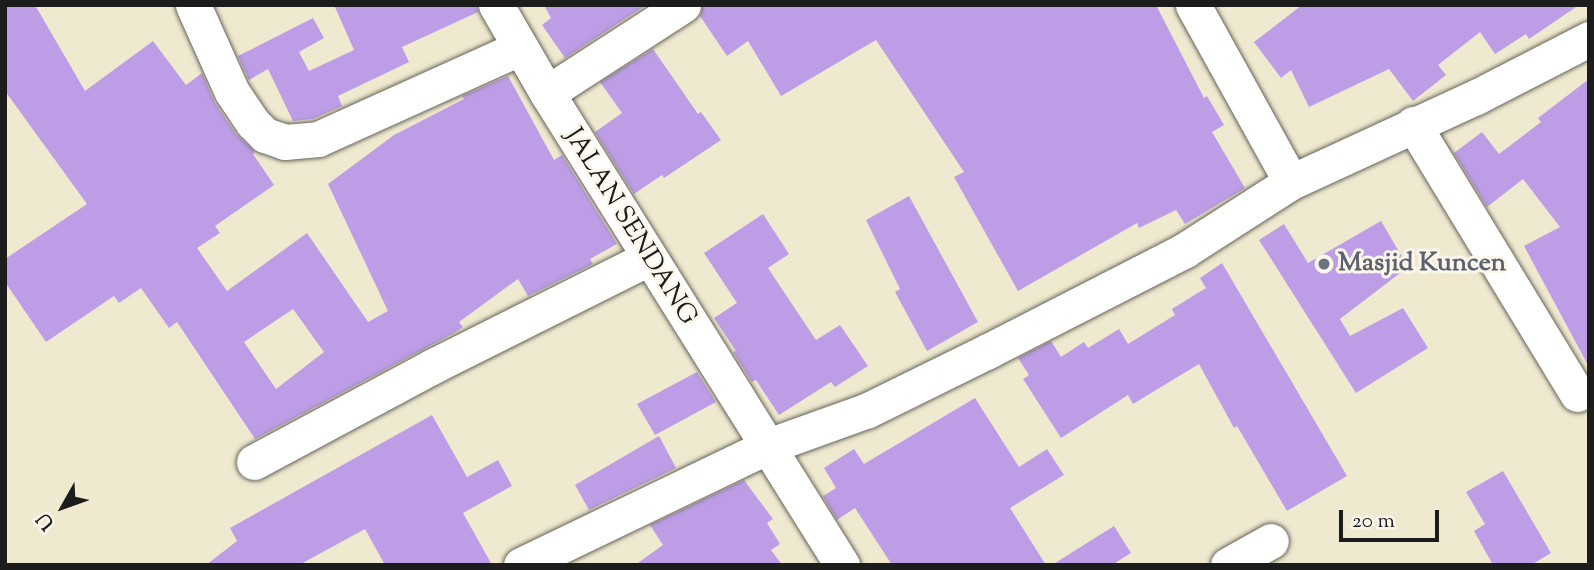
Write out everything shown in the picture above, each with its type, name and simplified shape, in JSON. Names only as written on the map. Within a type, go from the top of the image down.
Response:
[{"type":"street","points":[[193,5],[232,92],[253,123],[265,135],[285,142],[318,139],[520,48]]},
{"type":"street","name":"JALAN SENDANG","points":[[496,5],[547,93],[842,565]]},
{"type":"street","points":[[547,93],[683,5]]},
{"type":"street","points":[[1193,5],[1291,182]]},
{"type":"street","points":[[521,565],[768,446],[868,410],[988,351],[1185,250],[1291,182],[1476,97],[1589,39]]},
{"type":"street","points":[[1413,124],[1577,394]]},
{"type":"street","points":[[254,462],[433,366],[649,258]]},
{"type":"street","points":[[1228,565],[1271,541]]},
{"type":"building","points":[[5,5],[35,5],[85,91],[153,41],[186,85],[202,73],[215,103],[236,134],[255,152],[253,154],[274,185],[215,226],[220,233],[197,248],[227,291],[307,233],[368,322],[388,311],[328,184],[394,135],[464,99],[462,96],[508,76],[554,160],[562,155],[617,244],[590,259],[593,264],[528,296],[518,279],[459,322],[463,327],[454,333],[255,439],[177,322],[169,328],[141,288],[119,303],[114,296],[46,342],[5,282],[5,259],[87,204],[5,91]],"holes":[[[293,309],[324,352],[276,389],[244,342]]]},
{"type":"building","points":[[334,5],[476,5],[478,12],[402,47],[409,62],[338,96],[342,106],[313,119],[293,121],[268,69],[249,80],[238,56],[313,18],[324,38],[299,52],[309,71],[354,50]]},
{"type":"building","points":[[544,5],[646,5],[565,58],[542,25],[551,18]]},
{"type":"building","points":[[703,5],[1156,5],[1204,98],[1207,96],[1224,125],[1212,132],[1245,188],[1185,224],[1176,210],[1139,228],[1137,223],[1018,291],[954,177],[964,172],[876,40],[781,96],[748,41],[727,56],[700,16]]},
{"type":"building","points":[[1302,5],[1579,5],[1529,39],[1526,34],[1495,54],[1480,32],[1438,65],[1446,75],[1413,101],[1389,69],[1309,107],[1291,70],[1281,78],[1254,42]]},
{"type":"building","points":[[653,49],[698,114],[701,112],[721,140],[664,178],[662,175],[634,194],[595,132],[622,113],[600,82]]},
{"type":"building","points":[[1589,79],[1589,367],[1524,246],[1560,227],[1523,179],[1487,207],[1454,153],[1482,132],[1499,154],[1541,122],[1538,118]]},
{"type":"building","points":[[909,196],[978,322],[927,351],[895,292],[900,289],[866,220]]},
{"type":"building","points":[[763,214],[789,254],[768,268],[816,340],[840,325],[868,366],[835,387],[831,382],[779,415],[756,380],[752,382],[714,318],[737,303],[704,253]]},
{"type":"building","points":[[1381,221],[1408,267],[1340,319],[1350,336],[1403,308],[1428,348],[1356,393],[1259,240],[1284,224],[1308,263]]},
{"type":"building","points":[[1222,263],[1347,476],[1287,511],[1237,426],[1234,428],[1199,364],[1133,404],[1128,395],[1061,438],[1023,379],[1029,375],[1018,358],[1051,341],[1061,357],[1084,342],[1088,348],[1119,329],[1128,344],[1175,315],[1172,309],[1206,288],[1200,278]]},
{"type":"building","points":[[697,372],[716,402],[655,435],[637,404]]},
{"type":"building","points":[[975,398],[1019,467],[1047,449],[1064,475],[1010,508],[1046,565],[892,565],[855,508],[837,520],[823,496],[836,488],[824,468],[854,449],[864,464]]},
{"type":"building","points":[[432,415],[467,477],[498,460],[512,486],[463,513],[492,565],[385,565],[365,529],[299,565],[206,565],[237,541],[230,528]]},
{"type":"building","points":[[659,436],[676,468],[589,510],[575,485]]},
{"type":"building","points":[[1503,471],[1551,553],[1531,565],[1493,565],[1474,531],[1485,524],[1466,492]]},
{"type":"building","points":[[744,480],[773,519],[767,523],[780,544],[771,550],[782,565],[635,565],[663,545],[650,525]]},
{"type":"building","points":[[1114,526],[1131,553],[1112,565],[1052,565]]},
{"type":"place","name":"Masjid Kuncen","points":[[1324,264]]}]
